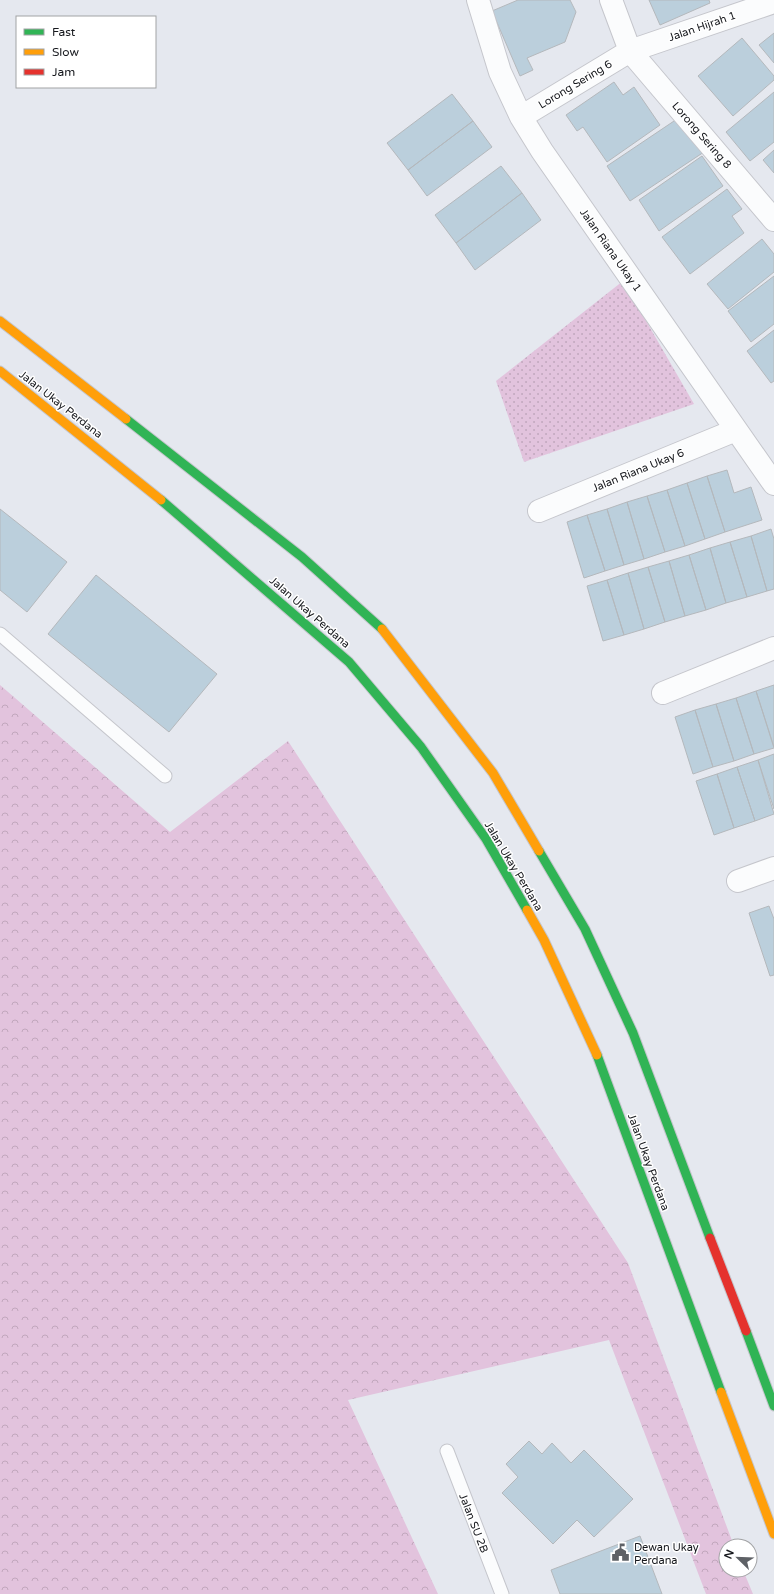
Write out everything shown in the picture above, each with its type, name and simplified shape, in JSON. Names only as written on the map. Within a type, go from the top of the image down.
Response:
[{"type":"street","name":"Jalan Riana Ukay 1","points":[[478,0],[500,72],[521,117],[542,151],[774,484]]},
{"type":"street","points":[[611,0],[630,51]]},
{"type":"street","name":"Jalan Hijrah 1","points":[[630,51],[774,2]]},
{"type":"street","name":"Lorong Sering 6","points":[[521,117],[630,51]]},
{"type":"street","name":"Lorong Sering 8","points":[[630,51],[774,220]]},
{"type":"street","points":[[0,321],[302,557],[387,634],[493,773],[585,929],[633,1033],[774,1406]]},
{"type":"street","name":"Jalan Ukay Perdana","points":[[0,371],[183,516],[349,662],[421,747],[486,839],[544,940],[596,1053],[774,1534]]},
{"type":"street","name":"Jalan Riana Ukay 6","points":[[539,510],[736,430]]},
{"type":"street","points":[[663,694],[774,648]]},
{"type":"street","points":[[738,882],[774,868]]},
{"type":"lane","points":[[0,634],[165,776]]},
{"type":"lane","name":"Jalan SU 2B","points":[[447,1451],[502,1594]]},
{"type":"green space","points":[[623,281],[694,404],[524,462],[496,381]]},
{"type":"green space","points":[[0,685],[170,832],[288,741],[628,1263],[731,1538],[718,1538],[718,1578],[746,1578],[753,1594],[706,1594],[609,1340],[348,1400],[438,1594],[0,1594]]},
{"type":"building","points":[[518,0],[570,0],[576,12],[565,42],[527,58],[533,70],[520,76],[492,11]]},
{"type":"building","points":[[649,0],[709,0],[710,3],[660,25]]},
{"type":"building","points":[[774,33],[774,63],[759,45]]},
{"type":"building","points":[[742,38],[774,76],[774,80],[733,116],[698,76]]},
{"type":"building","points":[[614,82],[623,95],[634,87],[660,125],[607,162],[583,127],[577,131],[566,115]]},
{"type":"building","points":[[774,92],[774,142],[750,161],[726,132]]},
{"type":"building","points":[[452,94],[473,121],[408,170],[387,143]]},
{"type":"building","points":[[680,117],[704,152],[630,201],[607,166]]},
{"type":"building","points":[[473,121],[492,147],[427,196],[408,170]]},
{"type":"building","points":[[774,150],[774,173],[763,160]]},
{"type":"building","points":[[702,156],[723,186],[659,231],[639,200]]},
{"type":"building","points":[[501,166],[522,193],[456,243],[435,215]]},
{"type":"building","points":[[727,189],[742,209],[732,216],[744,233],[690,274],[662,237]]},
{"type":"building","points":[[522,193],[541,220],[475,270],[456,243]]},
{"type":"building","points":[[762,239],[774,254],[774,272],[728,309],[707,284]]},
{"type":"building","points":[[774,276],[774,324],[751,342],[728,311]]},
{"type":"building","points":[[774,330],[774,381],[771,383],[747,351]]},
{"type":"building","points":[[727,470],[734,493],[751,487],[762,520],[725,532],[707,476]]},
{"type":"building","points":[[707,476],[725,532],[705,539],[687,483]]},
{"type":"building","points":[[687,483],[705,539],[685,546],[667,490]]},
{"type":"building","points":[[667,490],[685,546],[665,552],[647,496]]},
{"type":"building","points":[[647,496],[665,552],[644,559],[627,502]]},
{"type":"building","points":[[627,502],[644,559],[624,565],[607,509]]},
{"type":"building","points":[[0,509],[67,562],[27,612],[0,590]]},
{"type":"building","points":[[607,509],[624,565],[605,571],[587,515]]},
{"type":"building","points":[[587,515],[605,571],[584,578],[567,522]]},
{"type":"building","points":[[771,529],[774,539],[774,589],[767,591],[751,536]]},
{"type":"building","points":[[751,536],[767,591],[747,597],[730,542]]},
{"type":"building","points":[[730,542],[747,597],[726,603],[710,548]]},
{"type":"building","points":[[710,548],[726,603],[706,610],[689,555]]},
{"type":"building","points":[[689,555],[706,610],[685,616],[669,561]]},
{"type":"building","points":[[669,561],[685,616],[665,622],[648,567]]},
{"type":"building","points":[[648,567],[665,622],[644,629],[628,573]]},
{"type":"building","points":[[628,573],[644,629],[624,635],[607,580]]},
{"type":"building","points":[[96,575],[217,674],[169,732],[48,634]]},
{"type":"building","points":[[607,580],[624,635],[603,641],[587,586]]},
{"type":"building","points":[[774,685],[774,747],[756,691]]},
{"type":"building","points":[[756,691],[774,748],[754,754],[736,698]]},
{"type":"building","points":[[736,698],[754,754],[734,761],[716,704]]},
{"type":"building","points":[[716,704],[734,761],[713,767],[695,710]]},
{"type":"building","points":[[695,710],[713,767],[693,774],[675,717]]},
{"type":"building","points":[[774,754],[774,809],[758,760]]},
{"type":"building","points":[[758,760],[774,814],[755,821],[737,767]]},
{"type":"building","points":[[737,767],[755,821],[734,828],[717,774]]},
{"type":"building","points":[[717,774],[734,828],[714,835],[696,781]]},
{"type":"building","points":[[769,906],[774,919],[774,975],[770,976],[749,913]]},
{"type":"building","points":[[529,1441],[542,1454],[552,1443],[571,1463],[584,1450],[633,1499],[594,1537],[577,1520],[553,1544],[502,1493],[518,1477],[506,1464]]},
{"type":"building","name":"Dewan Ukay Perdana","points":[[640,1536],[662,1594],[560,1594],[551,1570]]},
{"type":"traffic: fast","points":[[126,419],[302,557],[382,629]]},
{"type":"traffic: fast","points":[[161,500],[349,662],[421,747],[486,839],[527,910]]},
{"type":"traffic: fast","points":[[539,851],[585,929],[633,1033],[710,1238]]},
{"type":"traffic: fast","points":[[597,1055],[721,1392]]},
{"type":"traffic: fast","points":[[746,1331],[774,1406]]},
{"type":"traffic: slow","points":[[0,321],[126,419]]},
{"type":"traffic: slow","points":[[0,371],[161,500]]},
{"type":"traffic: slow","points":[[382,629],[493,773],[539,851]]},
{"type":"traffic: slow","points":[[527,910],[544,940],[597,1055]]},
{"type":"traffic: slow","points":[[721,1392],[774,1534]]},
{"type":"traffic: jam","points":[[710,1238],[746,1331]]},
{"type":"place","name":"Dewan Ukay Perdana","points":[[621,1553]]}]
